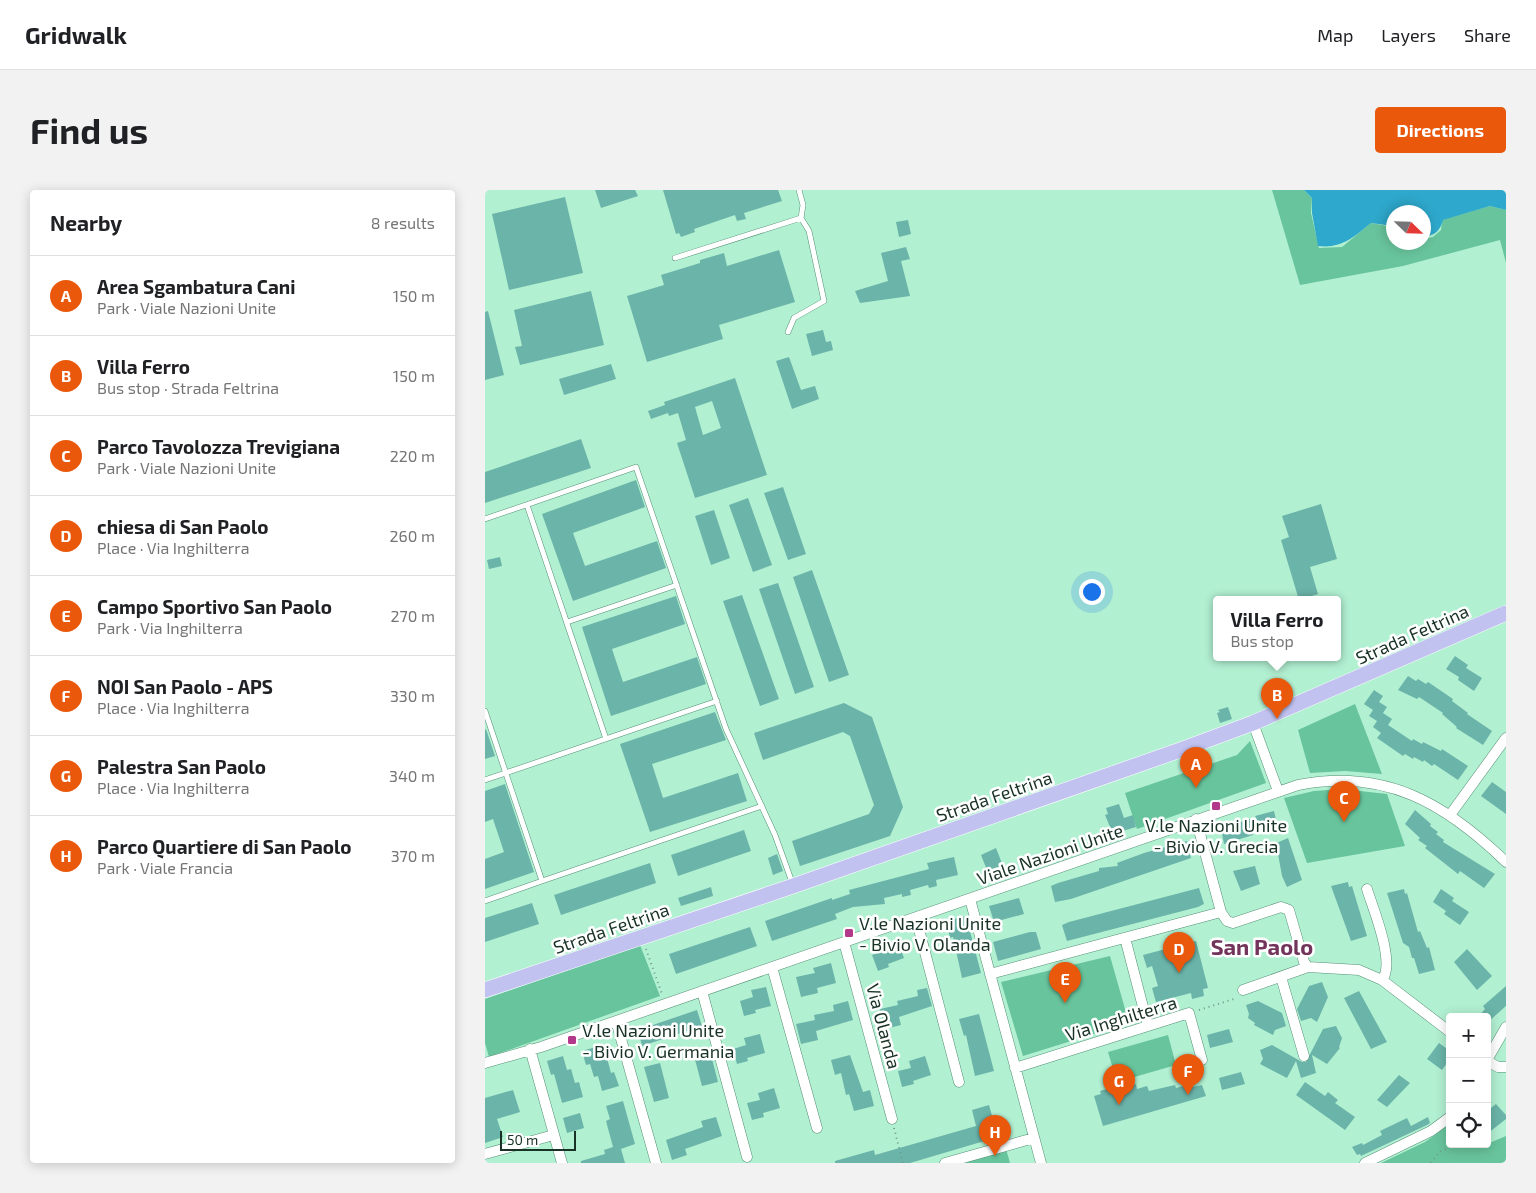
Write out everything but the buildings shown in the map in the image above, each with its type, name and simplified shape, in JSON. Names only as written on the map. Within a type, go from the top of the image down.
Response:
[{"type":"main road","name":"Strada Feltrina","points":[[485,990],[793,886],[1253,723],[1506,613]]},
{"type":"street","points":[[1253,723],[1278,791]]},
{"type":"street","points":[[1450,815],[1506,738]]},
{"type":"street","name":"Viale Nazioni Unite","points":[[485,1063],[666,1004],[1278,791],[1315,781],[1372,782],[1411,793],[1450,815],[1486,843],[1506,862]]},
{"type":"street","points":[[1196,820],[1221,912],[1227,921],[1233,922],[1281,907],[1289,910],[1304,962],[1308,967]]},
{"type":"street","points":[[1367,889],[1386,955],[1387,970],[1382,980]]},
{"type":"street","points":[[970,899],[1041,1163]]},
{"type":"street","points":[[989,972],[1221,912]]},
{"type":"street","points":[[916,918],[959,1082]]},
{"type":"street","points":[[1125,938],[1148,1026]]},
{"type":"street","name":"Via Olanda","points":[[844,942],[891,1119]]},
{"type":"street","points":[[772,967],[817,1128]]},
{"type":"street","points":[[1244,993],[1308,967],[1359,970],[1382,980],[1446,1029]]},
{"type":"street","points":[[1281,977],[1304,1056]]},
{"type":"street","points":[[703,991],[747,1157]]},
{"type":"street","name":"Via Inghilterra","points":[[1015,1068],[1189,1013],[1203,1060]]},
{"type":"street","points":[[616,1021],[656,1163]]},
{"type":"street","points":[[1488,1058],[1506,1027]]},
{"type":"street","points":[[531,1049],[562,1163]]},
{"type":"street","points":[[1491,1062],[1497,1066],[1506,1066]]},
{"type":"street","points":[[1365,1163],[1431,1131],[1446,1119]]},
{"type":"street","points":[[485,1154],[550,1136]]},
{"type":"street","points":[[945,1163],[1034,1138]]},
{"type":"lane","points":[[788,332],[794,318],[824,301],[809,231],[801,218],[803,206],[799,190]]},
{"type":"lane","points":[[675,258],[801,218]]},
{"type":"lane","points":[[485,519],[636,467],[726,729],[775,835],[793,886]]},
{"type":"lane","points":[[527,505],[606,739]]},
{"type":"lane","points":[[567,622],[677,585]]},
{"type":"lane","points":[[485,780],[717,701]]},
{"type":"lane","points":[[485,711],[542,881]]},
{"type":"lane","points":[[485,901],[762,806]]},
{"type":"path","points":[[641,937],[666,1004]]},
{"type":"path","points":[[1189,1013],[1244,993]]},
{"type":"path","points":[[891,1119],[903,1163]]},
{"type":"path","points":[[1431,1163],[1439,1152],[1448,1148]]},
{"type":"green space","points":[[1272,190],[1304,190],[1312,198],[1311,213],[1319,248],[1342,247],[1371,223],[1386,226],[1386,250],[1431,250],[1431,237],[1441,230],[1442,220],[1490,206],[1506,210],[1506,263],[1500,240],[1403,266],[1300,285]]},
{"type":"green space","points":[[1355,704],[1382,774],[1345,771],[1310,773],[1298,730]]},
{"type":"green space","points":[[1250,741],[1266,783],[1137,829],[1125,793],[1237,755]]},
{"type":"green space","points":[[1342,789],[1387,794],[1405,846],[1307,863],[1284,798],[1314,791]]},
{"type":"green space","points":[[640,945],[660,996],[489,1057],[485,1043],[485,999]]},
{"type":"green space","points":[[1110,956],[1129,1023],[1023,1056],[1001,982]]},
{"type":"green space","points":[[1168,1035],[1176,1065],[1117,1082],[1108,1052]]},
{"type":"green space","points":[[1446,1127],[1446,1148],[1491,1148],[1491,1142],[1506,1136],[1506,1163],[1381,1163],[1425,1142]]},
{"type":"green space","points":[[1006,1149],[1010,1163],[958,1163]]},
{"type":"water","points":[[1304,190],[1506,190],[1506,210],[1490,206],[1443,220],[1436,232],[1431,235],[1431,205],[1386,205],[1386,225],[1371,223],[1347,241],[1334,246],[1318,246],[1312,213],[1312,198]]},
{"type":"place","name":"Villa Ferro","points":[[1277,719]]},
{"type":"place","name":"Area Sgambatura Cani","points":[[1196,788]]},
{"type":"place","name":"V.le Nazioni Unite - Bivio V. Grecia","points":[[1216,806]]},
{"type":"place","name":"Parco Tavolozza Trevigiana","points":[[1344,822]]},
{"type":"place","name":"V.le Nazioni Unite - Bivio V. Olanda","points":[[849,933]]},
{"type":"place","name":"chiesa di San Paolo","points":[[1179,973]]},
{"type":"place","name":"Campo Sportivo San Paolo","points":[[1065,1003]]},
{"type":"place","name":"V.le Nazioni Unite - Bivio V. Germania","points":[[572,1040]]},
{"type":"place","name":"NOI San Paolo - APS","points":[[1188,1095]]},
{"type":"place","name":"Palestra San Paolo","points":[[1119,1105]]},
{"type":"place","name":"Parco Quartiere di San Paolo","points":[[995,1156]]},
{"type":"district","name":"San Paolo","points":[[1262,946]]}]
